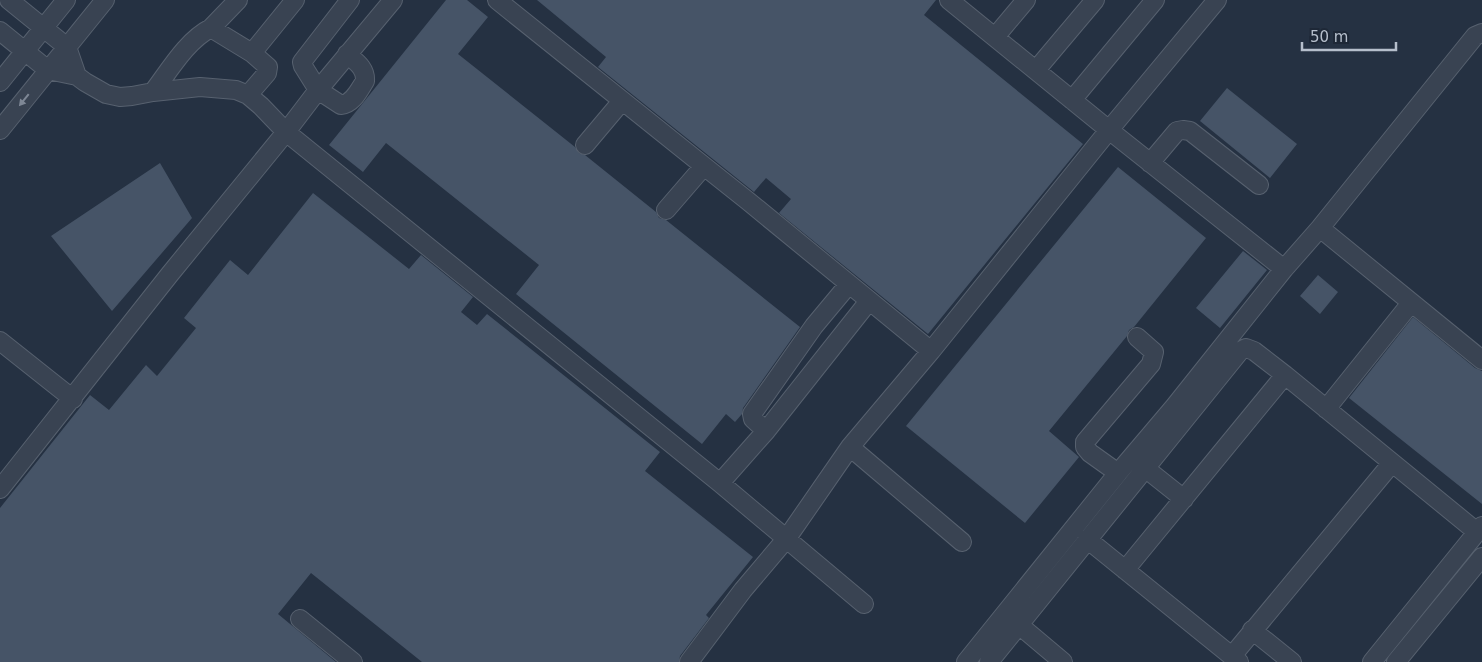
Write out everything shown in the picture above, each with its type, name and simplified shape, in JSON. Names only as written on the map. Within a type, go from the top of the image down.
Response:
[{"type":"street","points":[[9,0],[67,47],[77,76]]},
{"type":"street","points":[[0,82],[66,0]]},
{"type":"street","points":[[0,130],[105,0]]},
{"type":"street","points":[[153,92],[190,43],[201,33],[211,28],[238,0]]},
{"type":"street","points":[[252,53],[295,0]]},
{"type":"street","points":[[347,54],[365,72],[365,81],[350,102],[341,105],[318,90],[302,62],[350,0]]},
{"type":"street","points":[[0,489],[318,90],[393,0]]},
{"type":"street","points":[[497,0],[748,201],[931,351]]},
{"type":"street","points":[[949,0],[1108,130],[1284,269]]},
{"type":"street","points":[[995,37],[1026,0]]},
{"type":"street","points":[[1036,70],[1095,0]]},
{"type":"street","points":[[1072,100],[1155,0]]},
{"type":"street","points":[[689,662],[743,590],[787,538],[850,447],[931,351],[1108,130],[1216,0]]},
{"type":"street","points":[[211,28],[252,53],[266,65],[268,70],[248,95]]},
{"type":"street","points":[[0,31],[48,70],[77,76],[106,94],[120,97],[200,88],[236,90],[248,95],[286,132],[720,483],[864,604]]},
{"type":"street","points":[[966,662],[1475,36],[1482,33]]},
{"type":"street","points":[[585,145],[622,101]]},
{"type":"street","points":[[1150,163],[1177,131],[1190,131],[1259,185]]},
{"type":"street","points":[[666,210],[704,166]]},
{"type":"street","points":[[1320,228],[1482,360]]},
{"type":"street","points":[[766,431],[753,419],[752,414],[814,326],[849,284]]},
{"type":"street","points":[[720,483],[766,431],[869,301]]},
{"type":"street","points":[[1326,409],[1411,303]]},
{"type":"street","points":[[1118,473],[1090,453],[1085,447],[1085,442],[1151,364],[1154,352],[1137,337]]},
{"type":"street","points":[[0,340],[73,399]]},
{"type":"street","points":[[989,662],[1240,351],[1246,348],[1254,351],[1392,462],[1480,529],[1372,662]]},
{"type":"street","points":[[1125,570],[1285,375]]},
{"type":"street","points":[[850,447],[962,542]]},
{"type":"street","points":[[1087,540],[1235,659],[1252,630],[1392,462]]},
{"type":"street","points":[[1145,468],[1184,499]]},
{"type":"street","points":[[1396,662],[1482,557]]},
{"type":"street","points":[[300,619],[353,662]]},
{"type":"street","points":[[1018,626],[1062,662]]},
{"type":"street","points":[[1252,630],[1292,662]]},
{"type":"building","points":[[446,0],[467,0],[488,17],[458,54],[575,147],[579,153],[585,155],[656,212],[659,218],[666,220],[800,327],[743,408],[742,414],[735,422],[726,414],[702,444],[516,294],[539,265],[386,143],[363,172],[329,145]]},
{"type":"building","points":[[537,0],[936,0],[924,15],[1083,144],[928,334],[779,213],[791,199],[766,178],[754,192],[598,67],[606,57]]},
{"type":"building","points":[[1227,88],[1297,144],[1270,178],[1200,121]]},
{"type":"building","points":[[160,163],[192,218],[112,311],[51,236]]},
{"type":"building","points":[[1118,167],[1206,238],[1134,327],[1129,330],[1127,336],[1049,431],[1079,457],[1025,523],[906,426]]},
{"type":"building","points":[[313,193],[409,269],[421,255],[473,297],[461,312],[477,325],[487,314],[660,452],[645,471],[753,557],[706,615],[709,618],[680,656],[679,662],[422,662],[311,573],[278,614],[336,662],[0,662],[0,508],[90,395],[109,410],[146,365],[157,376],[196,328],[184,318],[230,260],[248,275]]},
{"type":"building","points":[[1243,251],[1267,270],[1220,328],[1196,308]]},
{"type":"building","points":[[1318,275],[1338,292],[1320,314],[1300,296]]},
{"type":"building","points":[[1413,317],[1475,368],[1482,371],[1482,504],[1349,398]]}]
